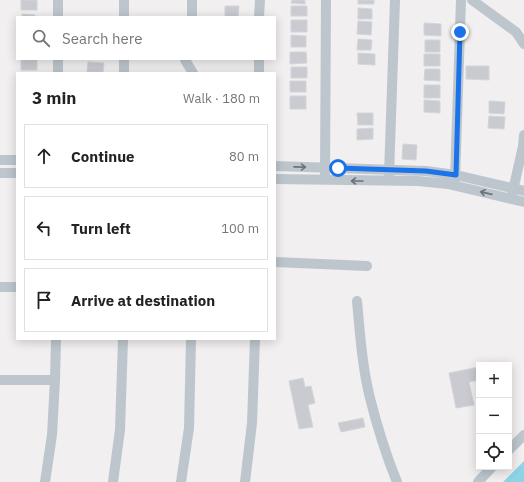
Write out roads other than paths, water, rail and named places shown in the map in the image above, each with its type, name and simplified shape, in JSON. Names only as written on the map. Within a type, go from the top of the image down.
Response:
[{"type":"street","points":[[58,0],[58,16]]},
{"type":"street","points":[[124,0],[124,16]]},
{"type":"street","points":[[192,0],[192,16]]},
{"type":"street","points":[[259,16],[260,0]]},
{"type":"street","points":[[324,181],[326,0]]},
{"type":"street","points":[[389,181],[395,0]]},
{"type":"street","points":[[455,180],[460,0]]},
{"type":"street","points":[[472,0],[516,32],[524,44]]},
{"type":"street","points":[[58,60],[58,72]]},
{"type":"street","points":[[124,60],[124,72]]},
{"type":"street","points":[[185,60],[192,72]]},
{"type":"street","points":[[259,60],[259,72]]},
{"type":"street","points":[[511,199],[524,135]]},
{"type":"street","points":[[0,160],[16,160]]},
{"type":"street","points":[[276,166],[426,171],[524,202]]},
{"type":"street","points":[[0,173],[16,173]]},
{"type":"street","points":[[276,180],[455,180],[514,188],[524,191]]},
{"type":"street","points":[[276,262],[367,266]]},
{"type":"street","points":[[0,287],[16,287]]},
{"type":"street","points":[[357,301],[363,358],[370,397],[389,461],[397,482]]},
{"type":"street","points":[[45,482],[52,435],[56,340]]},
{"type":"street","points":[[113,482],[120,430],[123,340]]},
{"type":"street","points":[[180,482],[189,428],[191,340]]},
{"type":"street","points":[[245,482],[252,423],[255,340]]},
{"type":"street","points":[[0,380],[55,380]]},
{"type":"street","points":[[512,447],[524,435]]},
{"type":"street","points":[[478,482],[489,470]]},
{"type":"water","points":[[524,461],[524,482],[503,482]]}]
